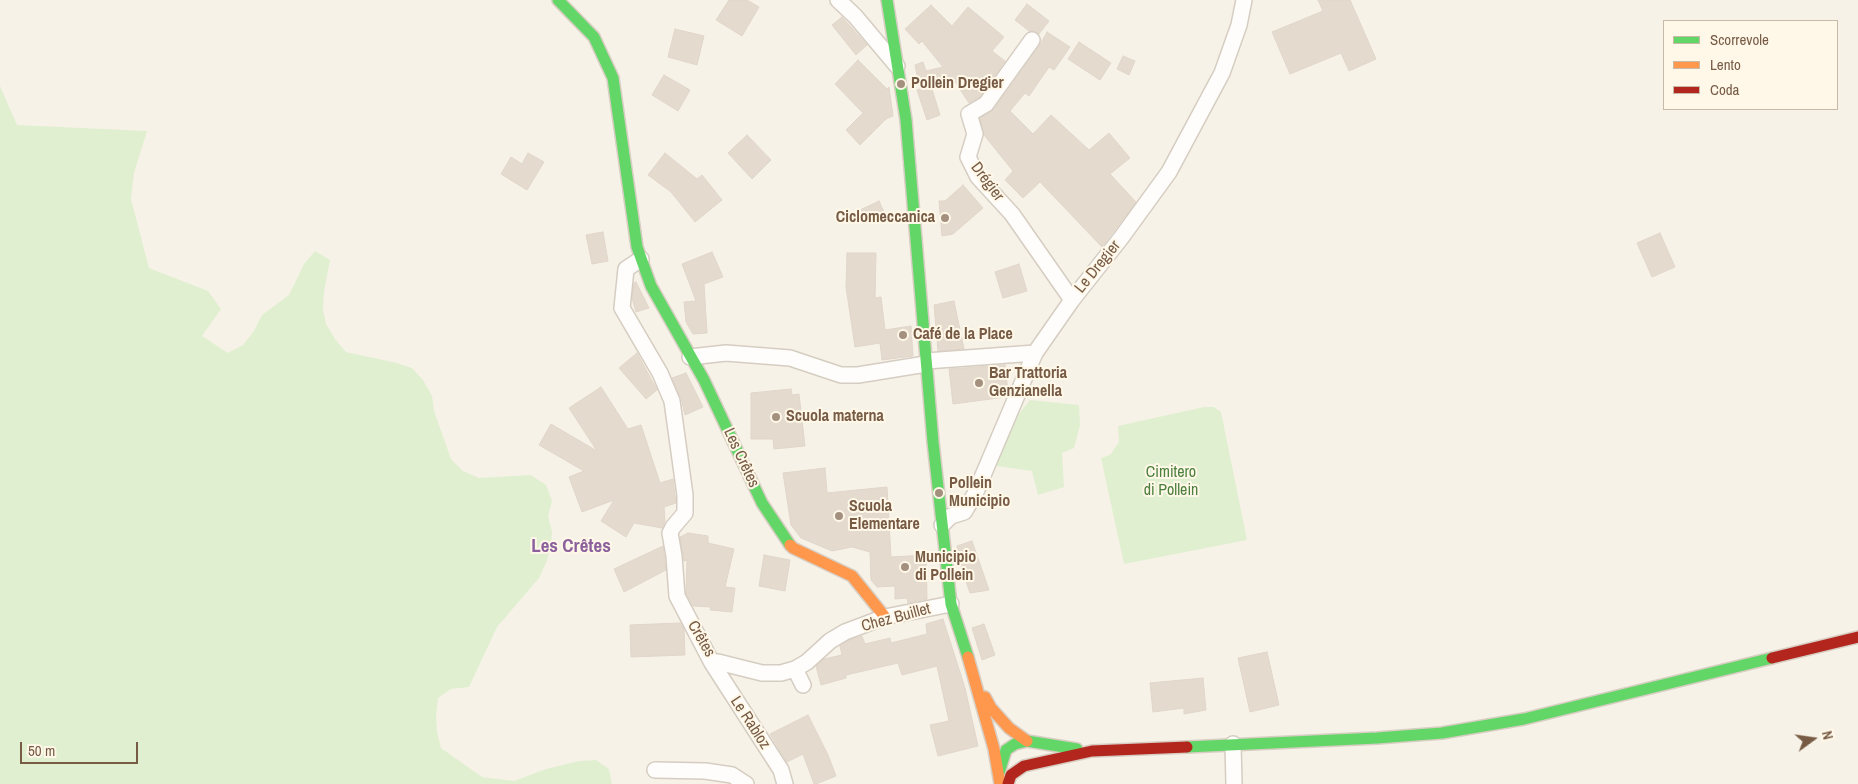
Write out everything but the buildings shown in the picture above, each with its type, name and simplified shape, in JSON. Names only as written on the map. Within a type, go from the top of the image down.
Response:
[{"type":"street","name":"Les Crêtes","points":[[558,0],[594,37],[613,78],[636,246],[651,286],[704,380],[762,503],[793,548],[852,576],[886,617]]},
{"type":"street","points":[[838,0],[855,16],[899,68]]},
{"type":"street","points":[[887,0],[906,120],[926,362],[951,604],[977,684],[994,749],[999,779]]},
{"type":"street","name":"Le Dregier","points":[[942,525],[951,516],[964,512],[975,494],[1035,353],[1072,300],[1121,238],[1169,172],[1222,73],[1239,25],[1244,0]]},
{"type":"street","name":"Drégier","points":[[1032,40],[986,104],[969,114],[975,134],[968,157],[978,177],[1012,214],[1072,300]]},
{"type":"street","name":"Crêtes","points":[[641,259],[626,269],[622,308],[660,373],[672,401],[685,495],[685,513],[670,533],[677,596],[712,663],[718,662],[762,673],[780,673],[795,669]]},
{"type":"street","points":[[690,358],[726,353],[790,358],[841,375],[858,375],[926,362],[1035,353]]},
{"type":"street","name":"Chez Buillet","points":[[795,669],[807,662],[830,640],[845,632],[886,617],[951,604]]},
{"type":"street","points":[[1008,784],[1011,775],[1024,766],[1092,751],[1377,738],[1451,731],[1524,718],[1858,637]]},
{"type":"street","name":"Le Rabloz","points":[[712,663],[781,770],[785,784]]},
{"type":"street","points":[[795,669],[803,686]]},
{"type":"street","points":[[977,684],[991,708],[1010,728],[1027,741]]},
{"type":"street","points":[[999,779],[1006,750],[1015,744],[1027,741],[1092,751]]},
{"type":"street","points":[[1233,744],[1234,784]]},
{"type":"street","points":[[994,749],[1004,758],[1024,766]]},
{"type":"street","points":[[655,770],[705,771],[732,775],[746,784]]},
{"type":"green space","points":[[0,86],[17,125],[147,131],[134,173],[131,199],[149,268],[208,291],[221,309],[202,336],[228,353],[243,345],[254,331],[262,315],[289,295],[304,264],[315,251],[330,260],[323,309],[326,324],[335,339],[346,352],[412,368],[423,380],[432,396],[434,411],[451,459],[463,471],[479,478],[531,475],[546,485],[552,501],[548,516],[552,532],[551,547],[546,563],[539,578],[497,627],[469,687],[451,689],[438,698],[437,732],[441,748],[482,777],[514,781],[546,769],[579,761],[596,760],[609,769],[612,784],[0,784]]},
{"type":"green space","points":[[1030,400],[1079,405],[1080,425],[1074,448],[1062,453],[1064,487],[1038,495],[1032,471],[996,466],[1018,415]]},
{"type":"green space","name":"Cimitero di Pollein","points":[[1204,407],[1214,407],[1221,412],[1247,540],[1124,564],[1101,458],[1110,455],[1119,442],[1118,426]]},
{"type":"traffic: fast","points":[[558,0],[594,37],[613,78],[637,247],[651,286],[704,380],[762,503],[790,545]]},
{"type":"traffic: fast","points":[[887,0],[906,120],[933,442],[951,604],[968,657]]},
{"type":"traffic: fast","points":[[1187,747],[1442,733],[1524,719],[1772,658]]},
{"type":"traffic: fast","points":[[999,773],[1006,750],[1015,744],[1027,741],[1077,749]]},
{"type":"traffic: slow","points":[[790,545],[852,576],[885,617]]},
{"type":"traffic: slow","points":[[968,657],[994,749],[1000,784]]},
{"type":"traffic: slow","points":[[985,697],[991,708],[1009,728],[1027,741]]},
{"type":"traffic: jam","points":[[1772,658],[1858,637]]},
{"type":"traffic: jam","points":[[1008,784],[1011,775],[1024,766],[1092,751],[1187,747]]},
{"type":"place","name":"Pollein Dregier","points":[[901,84]]},
{"type":"place","name":"Ciclomeccanica","points":[[945,218]]},
{"type":"place","name":"Café de la Place","points":[[903,335]]},
{"type":"place","name":"Bar Trattoria Genzianella","points":[[979,383]]},
{"type":"place","name":"Scuola materna","points":[[776,417]]},
{"type":"place","name":"Pollein Municipio","points":[[939,493]]},
{"type":"place","name":"Scuola Elementare","points":[[839,516]]},
{"type":"place","name":"Municipio di Pollein","points":[[905,567]]},
{"type":"district","name":"Les Crêtes","points":[[571,547]]}]
